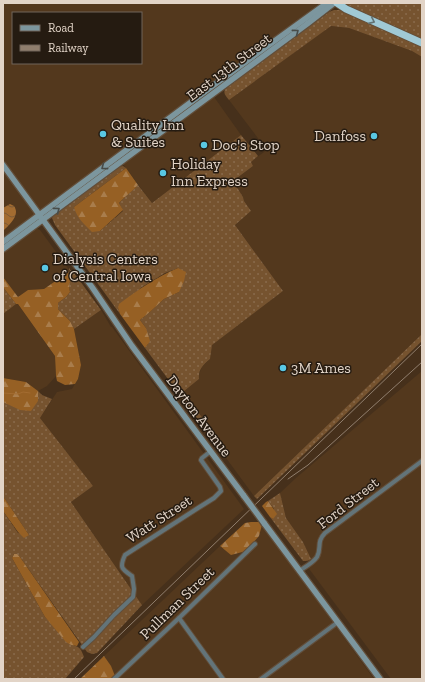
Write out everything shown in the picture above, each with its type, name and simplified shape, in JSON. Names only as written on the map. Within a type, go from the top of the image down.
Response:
[{"type":"highway","points":[[337,3],[346,9],[422,43]]},
{"type":"main road","name":"East 13th Street","points":[[3,249],[214,85],[327,3]]},
{"type":"main road","name":"East 13th Street","points":[[3,242],[41,218],[334,3]]},
{"type":"main road","name":"Dayton Avenue","points":[[3,165],[92,287],[132,346],[380,679]]},
{"type":"street","name":"Watt Street","points":[[83,647],[133,597],[134,589],[132,576],[122,567],[122,562],[125,555],[214,498],[221,491],[201,460],[211,452]]},
{"type":"street","name":"Ford Street","points":[[299,571],[312,562],[317,556],[320,539],[325,533],[422,461]]},
{"type":"street","name":"Pullman Street","points":[[114,679],[255,544]]},
{"type":"street","points":[[179,618],[223,679]]},
{"type":"street","points":[[261,679],[338,622]]},
{"type":"shaded area","points":[[3,3],[316,3],[317,5],[207,87],[241,135],[152,203],[117,156],[3,239],[3,169],[10,178],[14,175],[3,160]]},
{"type":"shaded area","points":[[422,3],[422,40],[343,4]]},
{"type":"shaded area","points":[[341,10],[422,46],[422,57],[412,51],[349,28],[331,26],[229,100],[224,92],[227,87],[329,12]]},
{"type":"shaded area","points":[[330,26],[349,28],[412,51],[422,57],[422,334],[254,496],[215,443],[213,432],[183,392],[199,379],[199,374],[202,367],[210,359],[211,345],[283,291],[235,225],[251,211],[233,181],[253,166],[250,162],[267,150],[229,100]]},
{"type":"shaded area","points":[[241,135],[258,156],[251,162],[253,166],[233,181],[251,211],[235,225],[283,291],[212,345],[210,359],[205,363],[199,373],[199,379],[183,392],[213,432],[208,433],[145,348],[148,344],[146,328],[140,320],[164,299],[179,292],[178,268],[165,273],[142,287],[118,308],[120,314],[55,225],[52,218],[54,214],[118,167],[123,166],[126,168],[74,207],[100,231],[123,211],[119,203],[138,185],[152,203]]},
{"type":"shaded area","points":[[36,228],[40,230],[70,271],[44,289],[29,290],[18,297],[3,277],[3,252]]},
{"type":"shaded area","points":[[70,268],[101,310],[74,329],[70,321],[58,309],[58,303],[70,292],[70,274],[67,273],[70,271],[69,269]]},
{"type":"shaded area","points":[[3,287],[16,304],[3,314]]},
{"type":"shaded area","points":[[17,303],[55,356],[56,376],[47,386],[38,391],[26,382],[3,378],[3,314]]},
{"type":"shaded area","points":[[101,310],[111,327],[244,509],[142,605],[71,502],[93,486],[40,418],[57,392],[72,389],[78,379],[81,365],[74,329]]},
{"type":"shaded area","points":[[422,334],[422,341],[257,499],[254,496]]},
{"type":"shaded area","points":[[422,371],[422,679],[391,679],[309,569],[313,564],[303,542],[286,518],[280,493]]},
{"type":"shaded area","points":[[38,391],[42,395],[52,399],[40,418],[93,486],[71,502],[142,605],[97,653],[92,654],[87,652],[20,557],[14,554],[12,558],[45,617],[71,645],[80,648],[84,657],[65,679],[3,679],[3,511],[18,533],[29,535],[3,496],[3,402],[38,401]]},
{"type":"shaded area","points":[[280,493],[286,518],[303,542],[311,559],[309,560],[303,561],[270,517],[273,519],[274,509],[268,501]]},
{"type":"shaded area","points":[[262,525],[374,679],[112,679],[115,676],[104,656],[220,546],[223,549],[259,536]]},
{"type":"green space","points":[[126,168],[138,185],[119,203],[123,210],[100,231],[92,232],[79,218],[74,207]]},
{"type":"green space","points":[[178,268],[186,272],[179,292],[164,299],[140,320],[146,328],[150,341],[145,348],[120,314],[118,308],[119,304],[140,289]]},
{"type":"green space","points":[[67,273],[72,277],[70,281],[70,292],[58,303],[58,309],[70,321],[74,329],[81,365],[78,379],[75,384],[65,385],[57,381],[55,356],[18,304],[16,304],[3,287],[3,277],[18,297],[28,290],[44,289]]},
{"type":"green space","points":[[3,378],[26,382],[38,391],[38,401],[31,411],[20,410],[3,402]]},
{"type":"green space","points":[[3,496],[29,535],[24,538],[3,511]]},
{"type":"green space","points":[[268,501],[277,514],[273,519],[262,506]]},
{"type":"green space","points":[[260,522],[262,525],[259,536],[246,551],[231,555],[220,546],[245,523]]},
{"type":"green space","points":[[14,554],[17,554],[20,557],[79,642],[77,646],[66,642],[45,617],[12,558]]},
{"type":"green space","points":[[104,656],[111,666],[115,676],[112,679],[80,679]]},
{"type":"water","points":[[10,204],[15,207],[16,215],[3,231],[3,208]]},
{"type":"waterway","points":[[3,393],[30,393]]},
{"type":"railway","points":[[74,679],[422,344]]},
{"type":"railway","points":[[288,479],[308,465],[422,362]]},
{"type":"place","name":"Quality Inn & Suites","points":[[103,134]]},
{"type":"place","name":"Danfoss","points":[[374,136]]},
{"type":"place","name":"Doc's Stop","points":[[204,145]]},
{"type":"place","name":"Holiday Inn Express","points":[[163,173]]},
{"type":"place","name":"Dialysis Centers of Central Iowa","points":[[45,268]]},
{"type":"place","name":"3M Ames","points":[[283,368]]}]
